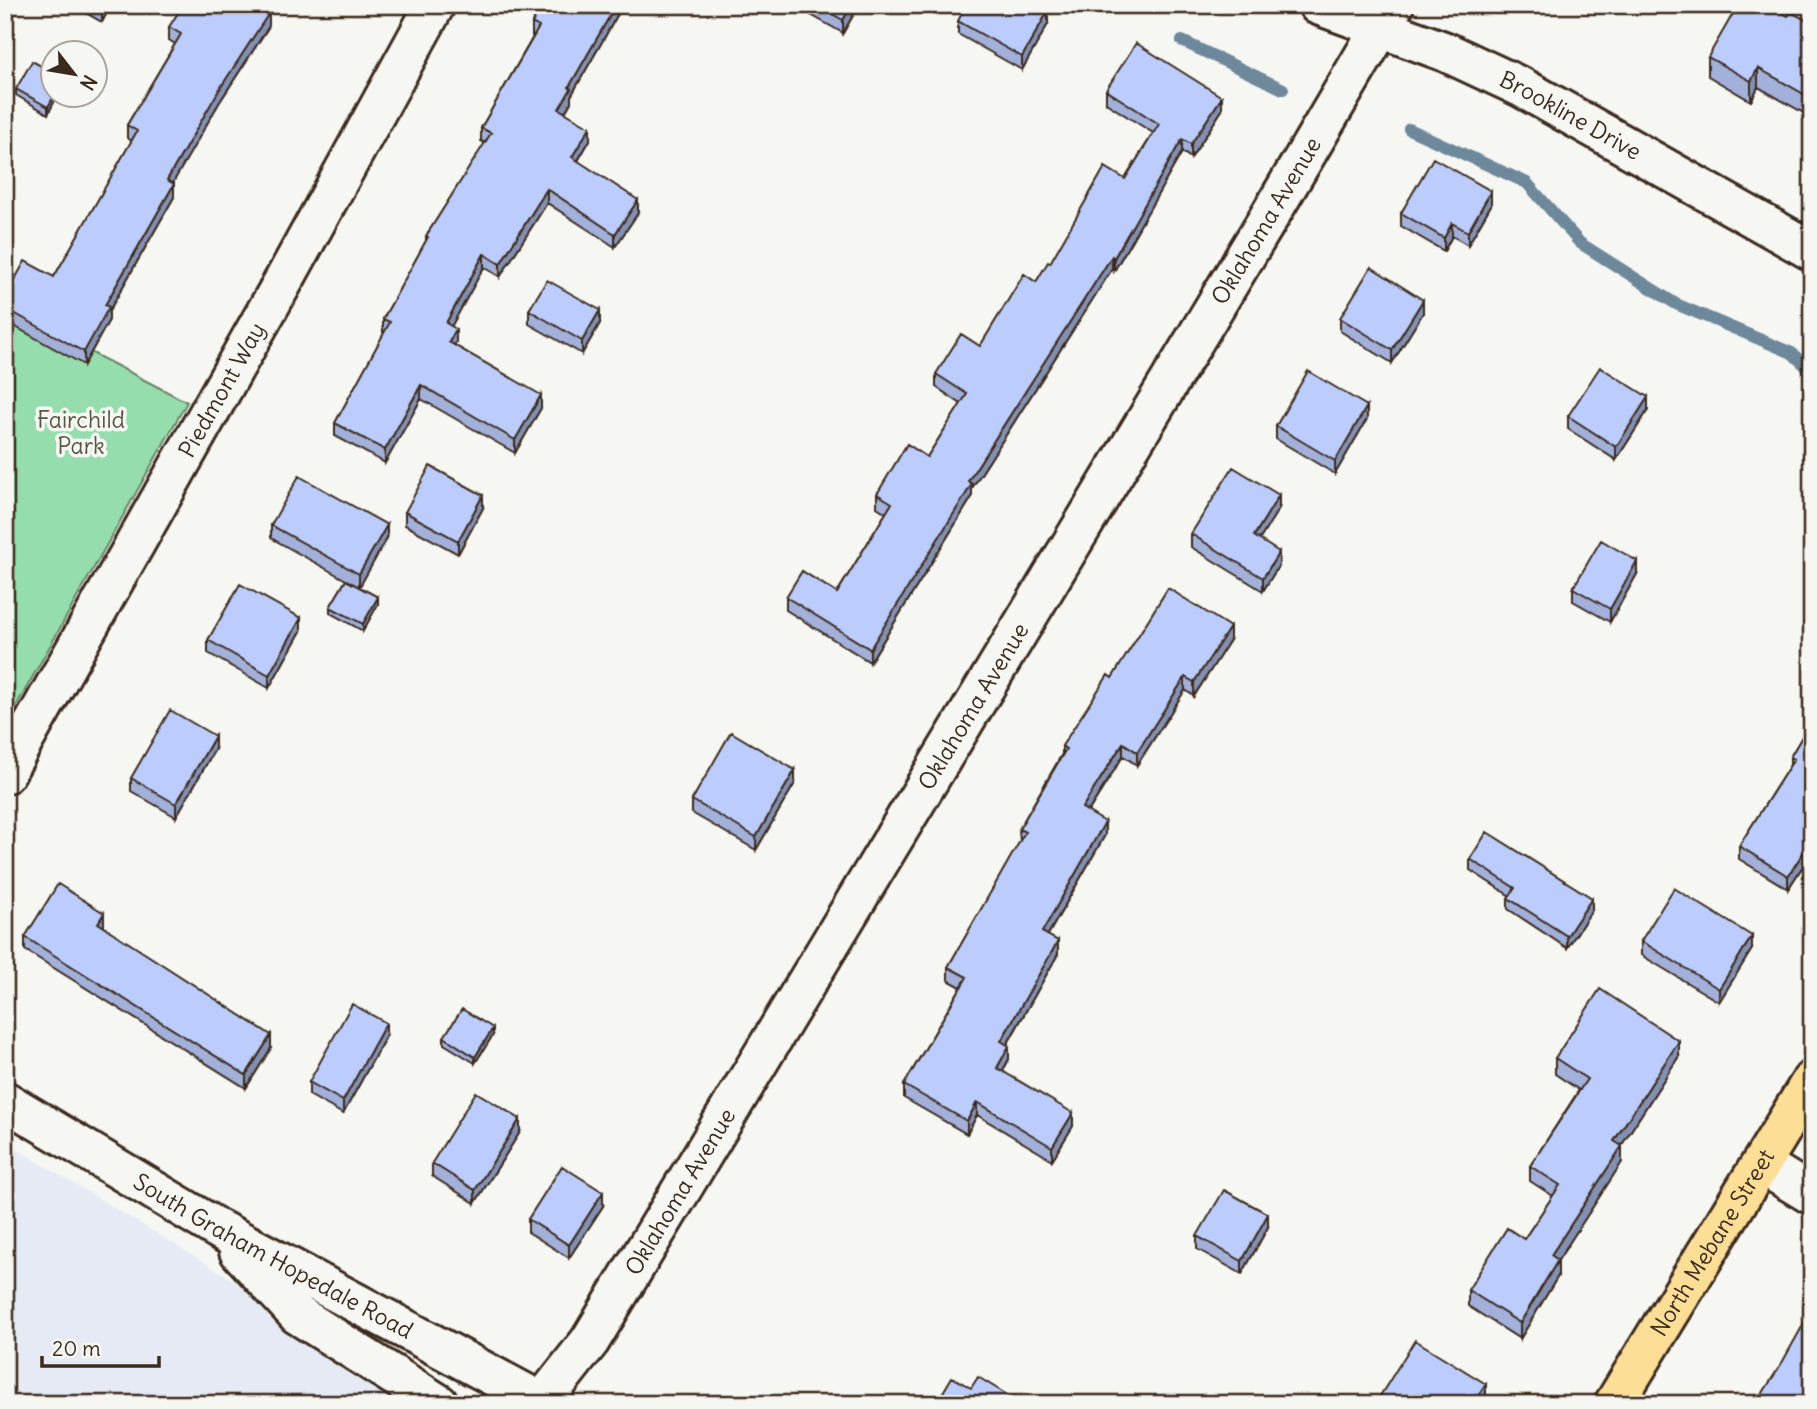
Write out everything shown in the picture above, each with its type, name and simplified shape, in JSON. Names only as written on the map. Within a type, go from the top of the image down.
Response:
[{"type":"main road","name":"North Mebane Street","points":[[1614,1404],[1812,1080]]},
{"type":"street","name":"Piedmont Way","points":[[10,756],[288,273],[435,5]]},
{"type":"street","name":"Brookline Drive","points":[[1318,5],[1387,16],[1446,52],[1521,87],[1812,251]]},
{"type":"street","name":"Oklahoma Avenue","points":[[544,1403],[590,1341],[1269,217],[1387,16]]},
{"type":"street","name":"South Graham Hopedale Road","points":[[5,1101],[218,1229],[544,1403]]},
{"type":"street","points":[[1761,1164],[1812,1195]]},
{"type":"street","points":[[218,1229],[298,1315],[439,1404]]},
{"type":"shaded area","points":[[5,1142],[207,1264],[438,1404],[5,1404]]},
{"type":"green space","name":"Fairchild Park","points":[[5,308],[187,402],[5,726]]},
{"type":"building","points":[[183,5],[267,5],[265,10],[269,13],[219,90],[167,180],[174,184],[105,305],[109,307],[84,352],[5,308],[5,297],[25,261],[54,277],[137,131],[127,125],[181,34],[169,27]]},
{"type":"building","points":[[542,5],[616,5],[559,109],[590,127],[572,157],[638,200],[615,234],[547,189],[500,264],[484,254],[446,323],[456,329],[449,342],[541,395],[515,440],[421,385],[385,450],[335,423],[390,322],[383,319],[428,237],[426,236],[491,133],[481,128],[539,27],[532,23]]},
{"type":"building","points":[[816,5],[852,5],[843,20]]},
{"type":"building","points":[[966,5],[1039,5],[1048,11],[1022,57],[958,21]]},
{"type":"building","points":[[1738,5],[1769,5],[1788,16],[1791,12],[1812,23],[1811,98],[1758,68],[1751,81],[1708,57]]},
{"type":"building","points":[[1136,43],[1222,97],[1191,144],[1182,139],[1114,258],[1112,256],[968,481],[972,484],[870,649],[786,597],[802,571],[837,593],[892,503],[877,494],[907,444],[927,457],[967,394],[936,374],[961,334],[980,346],[1024,274],[1036,282],[1048,262],[1050,263],[1105,167],[1125,179],[1159,124],[1106,90]]},
{"type":"building","points":[[32,61],[38,64],[38,101],[16,89]]},
{"type":"building","points":[[1433,158],[1491,191],[1468,232],[1452,223],[1444,238],[1401,213]]},
{"type":"building","points":[[1371,267],[1423,300],[1392,350],[1340,318]]},
{"type":"building","points":[[547,280],[600,310],[582,341],[529,310]]},
{"type":"building","points":[[1600,367],[1648,397],[1616,447],[1568,416]]},
{"type":"building","points":[[1308,371],[1367,406],[1335,461],[1276,426]]},
{"type":"building","points":[[430,466],[483,495],[458,541],[405,512]]},
{"type":"building","points":[[1233,467],[1279,495],[1254,536],[1279,552],[1263,578],[1191,534]]},
{"type":"building","points":[[299,476],[387,525],[359,574],[271,525]]},
{"type":"building","points":[[1601,540],[1637,561],[1610,609],[1573,588]]},
{"type":"building","points":[[346,580],[378,597],[363,624],[330,607]]},
{"type":"building","points":[[240,584],[301,618],[269,675],[208,640]]},
{"type":"building","points":[[1168,588],[1230,627],[1194,682],[1185,677],[1137,752],[1123,743],[1082,808],[1105,822],[1042,932],[1058,941],[1001,1041],[1009,1046],[997,1068],[1073,1113],[1052,1147],[977,1102],[967,1121],[904,1085],[967,977],[948,967],[1025,832],[1019,829],[1066,749],[1062,746],[1108,675],[1112,678]]},
{"type":"building","points":[[170,710],[215,736],[176,804],[131,778]]},
{"type":"building","points":[[1812,720],[1812,839],[1788,876],[1739,846],[1794,759],[1790,757]]},
{"type":"building","points":[[731,732],[795,770],[756,837],[692,800]]},
{"type":"building","points":[[1487,832],[1592,898],[1567,936],[1508,898],[1515,888],[1470,859]]},
{"type":"building","points":[[58,884],[104,913],[98,923],[271,1035],[246,1075],[25,937]]},
{"type":"building","points":[[1674,888],[1752,936],[1719,989],[1641,941]]},
{"type":"building","points":[[1600,989],[1679,1041],[1614,1141],[1622,1146],[1551,1255],[1558,1260],[1520,1323],[1468,1290],[1507,1228],[1524,1239],[1560,1185],[1530,1166],[1587,1079],[1555,1058]]},
{"type":"building","points":[[352,1004],[386,1023],[343,1101],[309,1082]]},
{"type":"building","points":[[462,1009],[493,1028],[475,1057],[444,1037]]},
{"type":"building","points":[[476,1092],[520,1119],[475,1190],[432,1163]]},
{"type":"building","points":[[562,1166],[603,1192],[569,1245],[528,1219]]},
{"type":"building","points":[[1224,1190],[1268,1214],[1242,1261],[1197,1236]]},
{"type":"building","points":[[1812,1309],[1812,1404],[1756,1404],[1783,1361]]},
{"type":"building","points":[[1415,1340],[1486,1384],[1473,1404],[1375,1404]]},
{"type":"building","points":[[952,1377],[971,1388],[978,1377],[1022,1404],[936,1404]]},
{"type":"waterway","points":[[1182,41],[1283,89]]},
{"type":"waterway","points":[[1409,129],[1527,183],[1580,243],[1676,304],[1792,353],[1812,372]]}]
